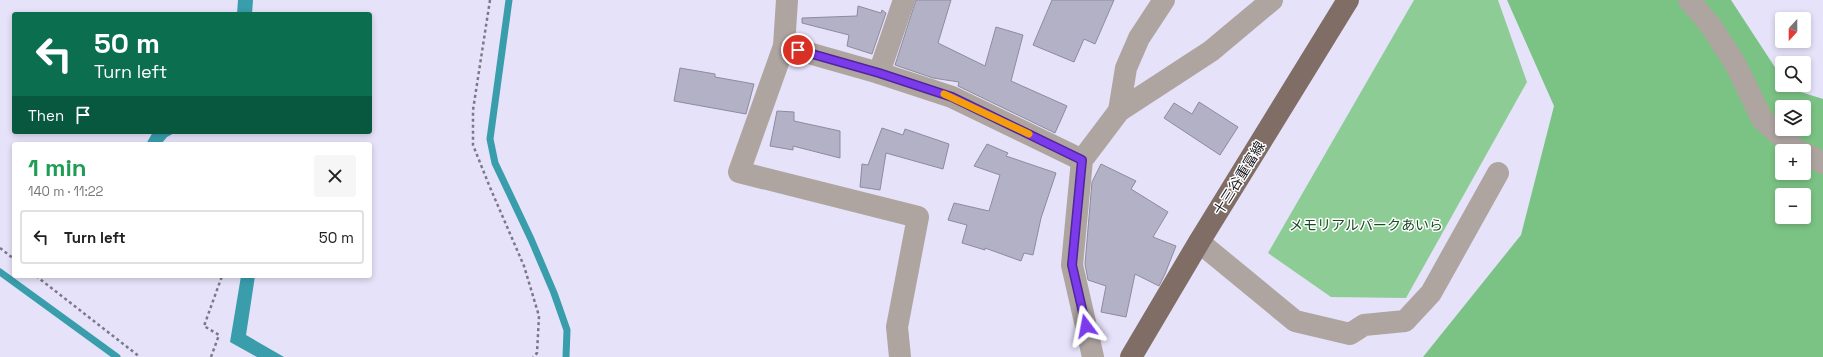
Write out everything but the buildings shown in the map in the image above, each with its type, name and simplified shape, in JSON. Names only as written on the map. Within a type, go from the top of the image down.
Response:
[{"type":"main road","name":"十三谷重富線","points":[[1131,357],[1199,242],[1348,0]]},
{"type":"street","points":[[787,0],[784,46],[739,172],[918,217],[897,328],[900,357]]},
{"type":"street","points":[[879,73],[904,0]]},
{"type":"street","points":[[1119,111],[1126,68],[1139,38],[1164,0]]},
{"type":"street","points":[[1093,357],[1072,265],[1082,160],[1119,111],[1211,51],[1272,0]]},
{"type":"street","points":[[1689,0],[1711,26],[1736,65],[1762,119],[1789,144]]},
{"type":"street","points":[[784,46],[879,73],[952,97],[1082,160]]},
{"type":"street","points":[[1811,157],[1823,163]]},
{"type":"street","points":[[1199,242],[1295,321],[1350,334],[1364,326],[1405,321],[1431,293],[1498,172]]},
{"type":"path","points":[[490,0],[473,110],[473,145],[524,266],[539,316],[537,353],[533,357]]},
{"type":"path","points":[[0,248],[12,257]]},
{"type":"path","points":[[39,278],[140,357]]},
{"type":"path","points":[[211,357],[219,335],[204,326],[221,278]]},
{"type":"green space","name":"メモリアルパークあいら","points":[[1414,0],[1498,0],[1527,82],[1406,298],[1331,297],[1268,253]]},
{"type":"green space","points":[[1507,0],[1731,0],[1775,67],[1775,92],[1801,92],[1823,99],[1823,357],[1423,357],[1521,235],[1554,106]]},
{"type":"water","points":[[238,0],[253,0],[252,12],[237,12]]},
{"type":"water","points":[[152,134],[172,134],[163,142],[147,142]]},
{"type":"water","points":[[241,278],[255,278],[246,335],[284,357],[257,357],[230,342]]},
{"type":"waterway","points":[[509,0],[490,139],[495,163],[531,239],[554,293],[567,330],[566,357]]},
{"type":"waterway","points":[[0,272],[117,357]]},
{"type":"slow traffic","points":[[944,94],[1029,134]]},
{"type":"route","points":[[798,50],[879,73],[952,97],[1082,160],[1072,265],[1086,326]]}]
